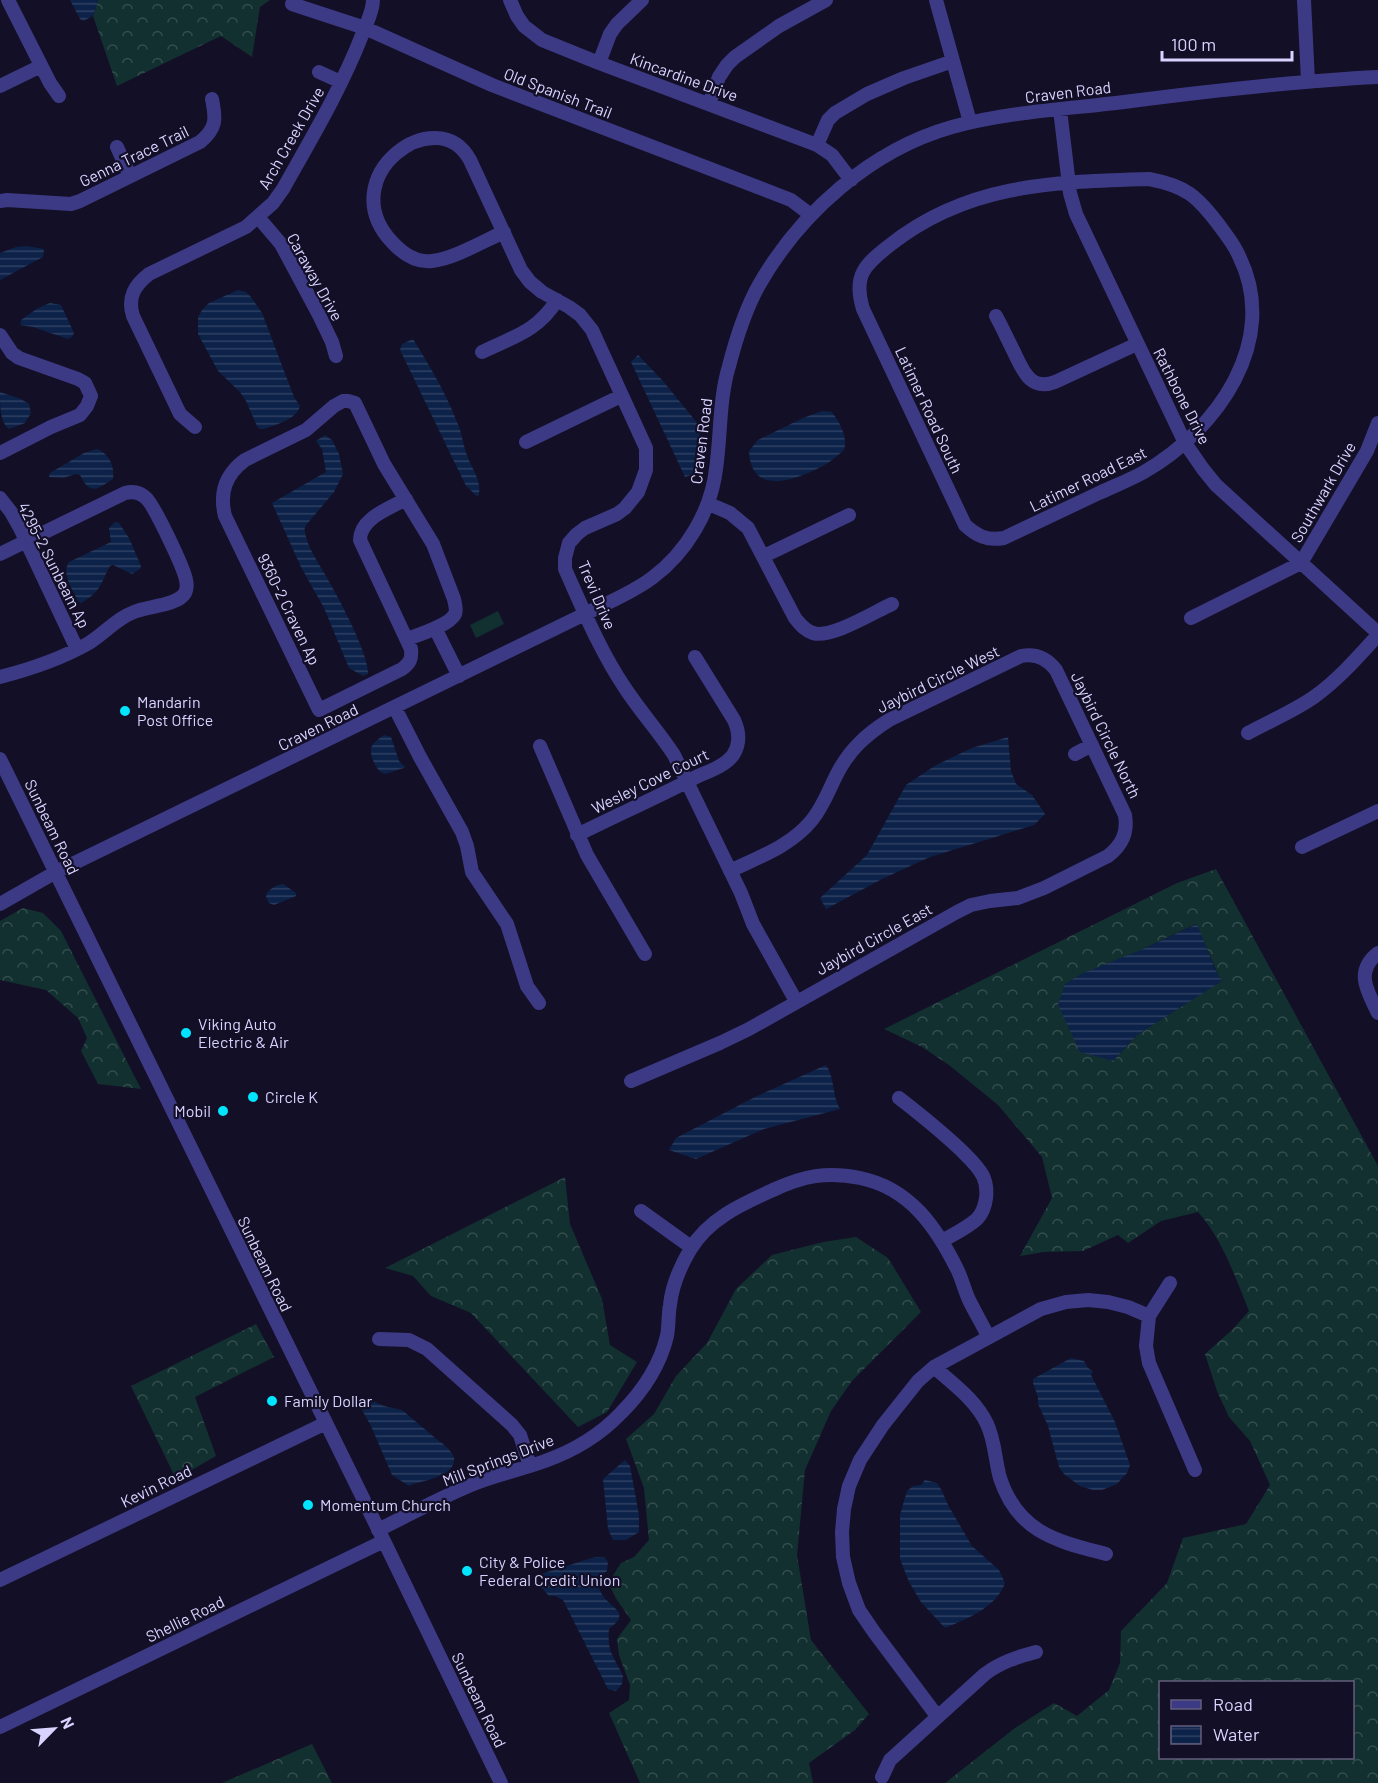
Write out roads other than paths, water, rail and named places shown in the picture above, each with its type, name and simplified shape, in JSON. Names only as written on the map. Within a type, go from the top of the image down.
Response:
[{"type":"street","points":[[8,0],[50,83],[59,96]]},
{"type":"street","name":"Arch Creek Drive","points":[[195,427],[180,414],[133,316],[130,308],[135,287],[149,274],[232,234],[258,217],[273,203],[283,189],[341,82],[373,5],[373,0]]},
{"type":"street","name":"Kincardine Drive","points":[[510,0],[517,16],[533,34],[542,40],[817,145],[832,155],[851,180]]},
{"type":"street","points":[[599,63],[610,34],[642,0]]},
{"type":"street","points":[[709,104],[719,77],[735,57],[789,19],[826,0]]},
{"type":"street","points":[[936,0],[970,122]]},
{"type":"street","points":[[1304,0],[1308,81]]},
{"type":"street","name":"Old Spanish Trail","points":[[292,4],[364,28],[492,85],[791,200],[811,214]]},
{"type":"street","points":[[817,145],[828,120],[835,113],[867,94],[953,61]]},
{"type":"street","points":[[0,86],[41,66]]},
{"type":"street","points":[[319,72],[341,82]]},
{"type":"street","name":"Craven Road","points":[[0,904],[56,872],[585,614],[634,589],[664,568],[692,534],[709,504],[717,468],[722,403],[728,370],[741,325],[759,286],[782,250],[811,214],[871,165],[930,134],[970,122],[1308,81],[1378,77]]},
{"type":"street","name":"Genna Trace Trail","points":[[0,201],[71,204],[80,201],[200,142],[214,125],[212,99]]},
{"type":"street","name":"Rathbone Drive","points":[[1060,110],[1068,182],[1076,214],[1185,443],[1216,484],[1378,634]]},
{"type":"street","name":"Trevi Drive","points":[[504,232],[438,260],[420,261],[406,255],[387,237],[376,215],[373,200],[376,182],[382,168],[398,152],[431,137],[447,139],[455,143],[471,160],[504,232],[521,270],[530,282],[574,310],[587,323],[597,340],[646,448],[646,471],[638,492],[625,508],[585,528],[569,543],[565,569],[585,614],[625,689],[661,736],[688,782],[753,924],[796,1001]]},
{"type":"street","points":[[117,147],[130,176]]},
{"type":"street","name":"Latimer Road East","points":[[859,287],[864,268],[871,260],[926,220],[955,206],[985,196],[1018,188],[1068,182],[1149,179],[1182,189],[1205,207],[1231,241],[1244,265],[1251,289],[1252,305],[1252,325],[1246,356],[1239,373],[1223,398],[1185,443],[1143,472],[1004,538],[994,540],[983,538]]},
{"type":"street","name":"Caraway Drive","points":[[258,217],[281,244],[319,315],[336,356]]},
{"type":"street","name":"Latimer Road South","points":[[859,287],[863,309],[965,525],[974,534],[983,538]]},
{"type":"street","points":[[482,352],[532,328],[548,314],[557,300]]},
{"type":"street","points":[[996,316],[1023,371],[1031,380],[1041,385],[1055,382],[1137,344]]},
{"type":"street","points":[[0,335],[12,353],[19,358],[78,379],[85,383],[91,396],[80,415],[0,453]]},
{"type":"street","points":[[525,442],[621,396]]},
{"type":"street","name":"9360-2 Craven Ap","points":[[348,401],[354,404],[384,465],[406,499],[433,544],[454,600],[455,614],[450,620],[435,628],[407,639],[412,657],[409,664],[402,669],[319,710],[225,516],[222,505],[225,484],[237,466],[245,460],[306,430],[334,406],[348,401]]},
{"type":"street","name":"Southwark Drive","points":[[1191,618],[1301,563],[1367,451],[1378,423]]},
{"type":"street","points":[[0,554],[125,493],[140,493],[151,503],[184,573],[186,587],[185,593],[180,598],[131,613],[103,634],[77,649],[34,668],[0,677]]},
{"type":"street","name":"4295-2 Sunbeam Ap","points":[[0,498],[11,512],[26,541],[77,649]]},
{"type":"street","points":[[406,499],[363,526],[360,540],[407,639]]},
{"type":"street","points":[[709,504],[730,513],[748,528],[795,618],[806,630],[814,634],[835,632],[892,604]]},
{"type":"street","points":[[764,556],[849,515]]},
{"type":"street","points":[[435,628],[459,676]]},
{"type":"street","points":[[1248,732],[1316,696],[1338,677],[1378,634]]},
{"type":"street","name":"Jaybird Circle West","points":[[730,871],[795,837],[822,807],[838,772],[849,755],[858,743],[872,731],[889,720],[1021,656],[1038,656],[1045,659]]},
{"type":"street","name":"Wesley Cove Court","points":[[577,835],[688,782],[733,756],[739,738],[738,728],[695,657]]},
{"type":"street","name":"Jaybird Circle North","points":[[1045,659],[1056,670],[1122,805],[1126,831]]},
{"type":"street","points":[[395,708],[462,832],[472,872],[507,924],[528,986],[539,1003]]},
{"type":"street","points":[[1075,754],[1092,745]]},
{"type":"street","points":[[540,746],[586,855],[645,954]]},
{"type":"street","name":"Sunbeam Road","points":[[0,760],[5,781],[56,872],[501,1783]]},
{"type":"street","points":[[1302,848],[1378,811]]},
{"type":"street","name":"Jaybird Circle East","points":[[632,1081],[749,1029],[971,905],[990,900],[1018,898],[1044,888],[1108,856],[1117,849],[1126,831]]},
{"type":"street","points":[[1373,958],[1364,978],[1365,987],[1378,1013]]},
{"type":"street","points":[[899,1098],[943,1132],[977,1165],[984,1177],[987,1190],[985,1204],[979,1217],[969,1226],[942,1241]]},
{"type":"street","name":"Mill Springs Drive","points":[[381,1535],[477,1483],[548,1460],[589,1440],[621,1413],[651,1375],[662,1355],[668,1333],[672,1289],[691,1247],[709,1226],[723,1215],[786,1184],[812,1176],[833,1174],[848,1176],[873,1181],[913,1204],[942,1241],[959,1273],[968,1299],[988,1336]]},
{"type":"street","points":[[640,1211],[691,1247]]},
{"type":"street","points":[[1170,1284],[1149,1316],[1146,1346],[1149,1362],[1195,1470]]},
{"type":"street","points":[[936,1716],[859,1610],[847,1574],[843,1557],[844,1509],[849,1486],[860,1460],[883,1425],[918,1380],[934,1367],[988,1336],[1041,1310],[1066,1302],[1088,1300],[1108,1302],[1149,1316]]},
{"type":"street","points":[[379,1339],[409,1340],[427,1349],[512,1425],[520,1435],[530,1466]]},
{"type":"street","points":[[934,1367],[972,1401],[981,1414],[992,1437],[1006,1494],[1015,1509],[1029,1524],[1047,1536],[1106,1554]]},
{"type":"street","name":"Kevin Road","points":[[0,1580],[326,1423]]},
{"type":"street","name":"Shellie Road","points":[[0,1727],[381,1535]]},
{"type":"street","points":[[882,1777],[890,1760],[936,1716],[997,1665],[1011,1658],[1036,1652]]},
{"type":"water","points":[[70,0],[98,0],[93,16],[83,21],[80,19]]},
{"type":"water","points":[[27,246],[44,249],[43,257],[0,280],[0,253]]},
{"type":"water","points":[[238,290],[246,292],[262,313],[294,397],[300,406],[295,415],[264,429],[257,426],[240,392],[218,371],[198,334],[198,317],[202,310],[209,303]]},
{"type":"water","points":[[50,303],[61,305],[74,333],[72,337],[68,339],[20,325],[21,320]]},
{"type":"water","points":[[413,339],[453,411],[478,482],[478,497],[466,486],[400,350],[402,344]]},
{"type":"water","points":[[638,355],[663,381],[698,424],[700,430],[695,474],[685,477],[631,362]]},
{"type":"water","points":[[0,392],[29,404],[31,413],[25,423],[9,429],[6,426],[1,413]]},
{"type":"water","points":[[822,411],[832,412],[838,421],[844,435],[844,450],[811,472],[787,480],[766,480],[757,475],[749,451],[758,440]]},
{"type":"water","points":[[325,435],[332,440],[339,454],[343,474],[334,492],[307,524],[305,530],[312,552],[350,622],[363,652],[368,674],[363,676],[349,668],[324,608],[301,567],[272,503],[326,472],[322,449],[316,441]]},
{"type":"water","points":[[97,449],[108,457],[113,470],[113,479],[102,486],[90,488],[80,475],[76,474],[63,478],[49,477],[50,473],[84,453]]},
{"type":"water","points":[[115,522],[119,523],[129,538],[141,566],[140,569],[132,574],[113,565],[110,566],[97,591],[81,603],[78,601],[66,572],[69,562],[111,542],[109,528]]},
{"type":"water","points":[[384,735],[391,737],[399,761],[405,767],[385,774],[377,768],[371,753],[372,745]]},
{"type":"water","points":[[1008,737],[1011,771],[1016,784],[1032,795],[1045,814],[1034,825],[930,857],[826,909],[820,898],[867,855],[906,785],[936,765],[972,748]]},
{"type":"water","points":[[283,884],[296,893],[296,896],[274,905],[269,903],[266,897],[268,892],[275,886]]},
{"type":"water","points":[[1197,924],[1222,981],[1137,1035],[1113,1061],[1080,1052],[1058,1005],[1065,984],[1081,974]]},
{"type":"water","points":[[826,1065],[840,1109],[764,1129],[696,1159],[669,1150],[676,1138],[755,1097]]},
{"type":"water","points":[[1071,1358],[1084,1361],[1093,1371],[1091,1375],[1115,1422],[1130,1465],[1127,1473],[1117,1484],[1102,1490],[1080,1486],[1064,1474],[1059,1467],[1033,1383],[1033,1379]]},
{"type":"water","points":[[366,1402],[375,1402],[402,1410],[451,1452],[454,1458],[450,1470],[409,1486],[392,1475],[362,1410],[361,1407]]},
{"type":"water","points":[[625,1460],[630,1466],[639,1515],[639,1532],[626,1540],[613,1540],[608,1529],[603,1479]]},
{"type":"water","points":[[925,1480],[937,1483],[972,1546],[999,1570],[1005,1583],[995,1599],[980,1611],[945,1628],[921,1602],[909,1582],[900,1559],[900,1515],[907,1491],[913,1486],[921,1485]]},
{"type":"water","points":[[595,1557],[604,1557],[608,1562],[607,1571],[599,1577],[599,1585],[604,1597],[619,1614],[617,1621],[609,1629],[609,1644],[623,1676],[622,1684],[616,1691],[608,1689],[563,1600],[549,1596],[541,1587],[541,1574]]},
{"type":"place","name":"Mandarin Post Office","points":[[125,711]]},
{"type":"place","name":"Viking Auto Electric & Air","points":[[186,1033]]},
{"type":"place","name":"Circle K","points":[[253,1097]]},
{"type":"place","name":"Mobil","points":[[223,1111]]},
{"type":"place","name":"Family Dollar","points":[[272,1401]]},
{"type":"place","name":"Momentum Church","points":[[308,1505]]},
{"type":"place","name":"City & Police Federal Credit Union","points":[[467,1571]]}]
